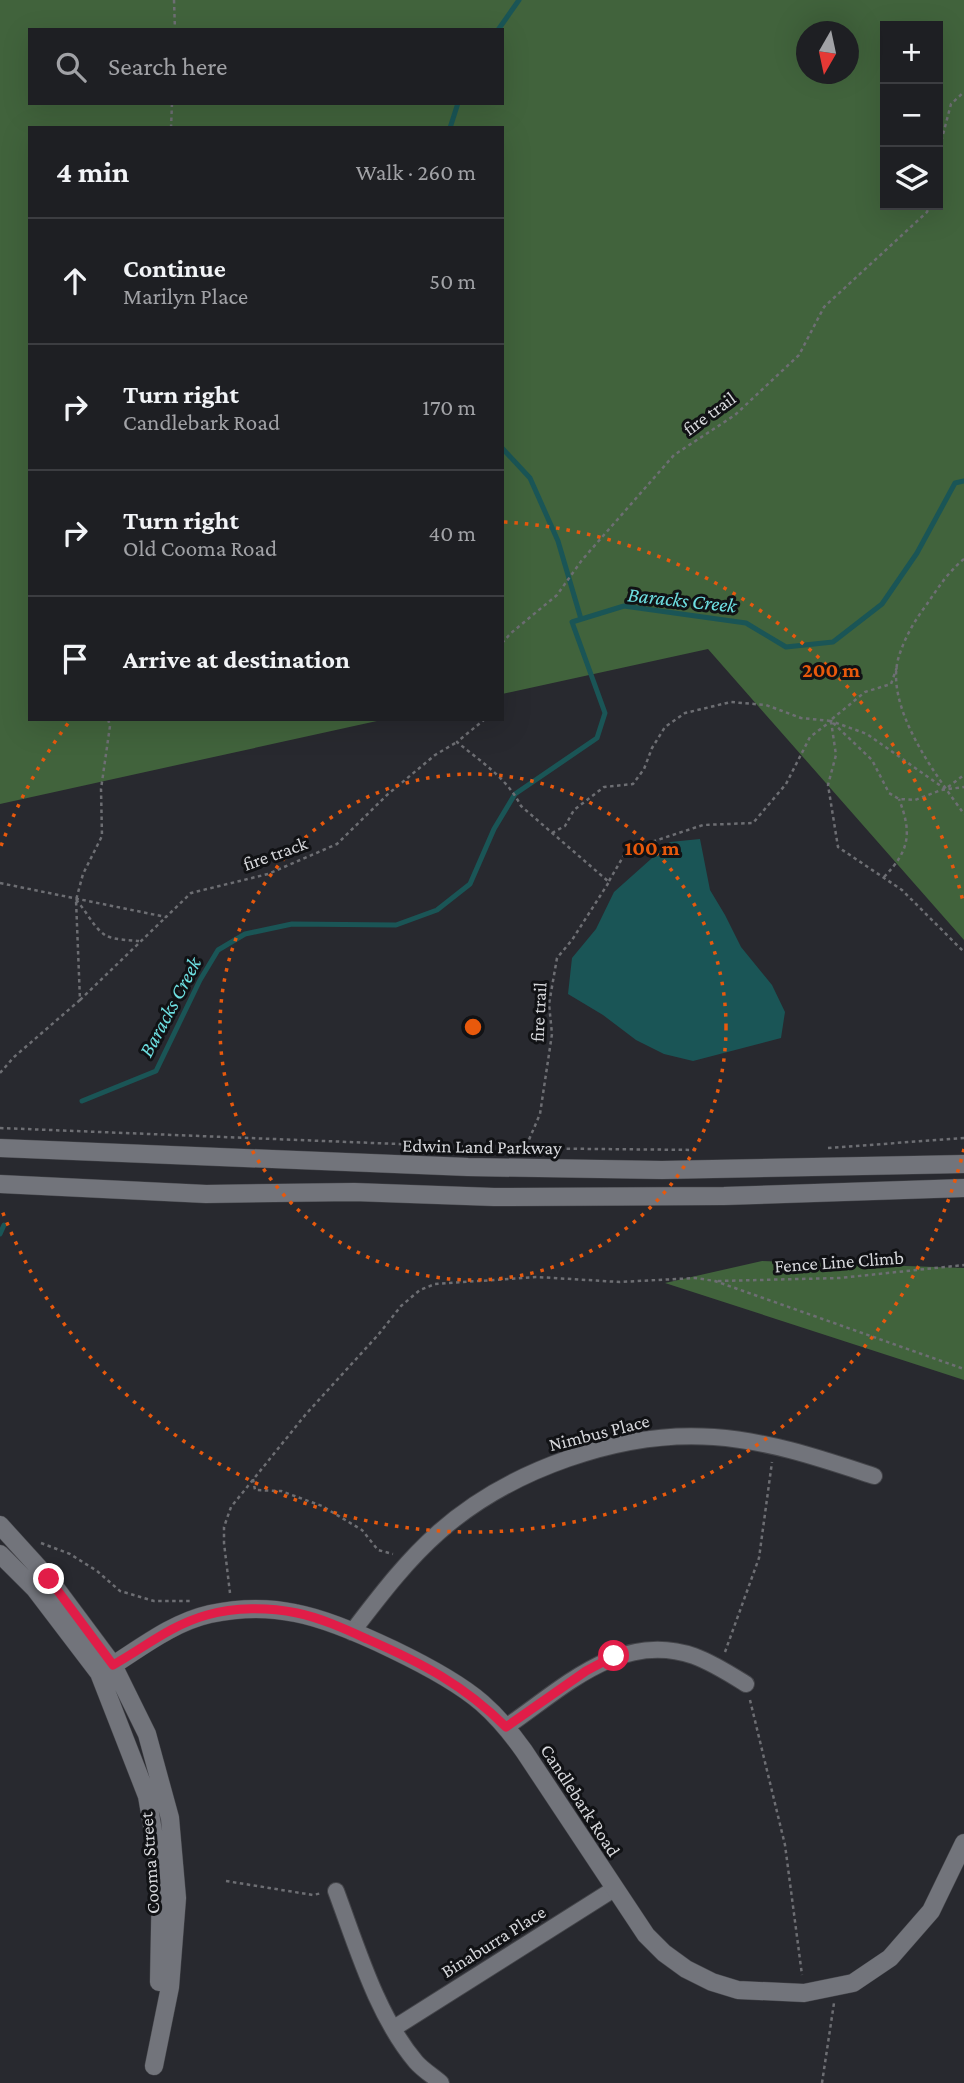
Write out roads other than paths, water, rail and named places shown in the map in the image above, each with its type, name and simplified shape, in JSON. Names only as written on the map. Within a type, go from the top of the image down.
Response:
[{"type":"main road","name":"Edwin Land Parkway","points":[[0,1147],[468,1167],[662,1170],[964,1164]]},
{"type":"main road","points":[[0,1184],[206,1194],[354,1192],[494,1196],[724,1196],[964,1188]]},
{"type":"main road","points":[[0,1525],[49,1579],[106,1669]]},
{"type":"main road","points":[[0,1554],[106,1669]]},
{"type":"main road","name":"Candlebark Road","points":[[106,1669],[182,1623],[209,1614],[232,1601],[296,1613],[352,1632],[443,1677],[481,1702],[506,1727],[646,1935],[686,1969],[712,1982],[738,1990],[804,1993],[853,1983],[890,1958],[931,1911],[964,1843]]},
{"type":"main road","name":"Cooma Street","points":[[106,1669],[148,1796],[161,1878],[160,1973],[153,2075]]},
{"type":"street","name":"Nimbus Place","points":[[352,1632],[414,1556],[440,1531],[500,1489],[573,1456],[670,1437],[713,1437],[774,1447],[823,1459],[874,1476]]},
{"type":"street","points":[[506,1727],[586,1671],[624,1653],[653,1650],[694,1656],[747,1684]]},
{"type":"street","name":"Binaburra Place","points":[[394,2028],[614,1889]]},
{"type":"street","points":[[336,1891],[369,1979],[394,2028],[417,2063],[441,2083]]},
{"type":"water","points":[[700,839],[710,890],[741,947],[772,985],[785,1012],[781,1038],[693,1061],[664,1054],[636,1040],[603,1015],[568,994],[572,958],[596,929],[614,892],[670,842]]},
{"type":"waterway","points":[[499,28],[519,0]]},
{"type":"waterway","points":[[451,126],[457,105]]},
{"type":"waterway","points":[[504,450],[530,478],[558,541],[581,619]]},
{"type":"waterway","name":"Baracks Creek","points":[[82,1101],[156,1071],[200,980],[218,950],[245,934],[292,924],[396,925],[437,910],[470,884],[494,829],[515,794],[597,738],[605,713],[572,622],[624,606],[746,623],[786,647],[833,642],[882,604],[917,553],[955,483],[964,481]]},
{"type":"waterway","name":"Baracks Creek","points":[[0,1234],[4,1225]]}]
